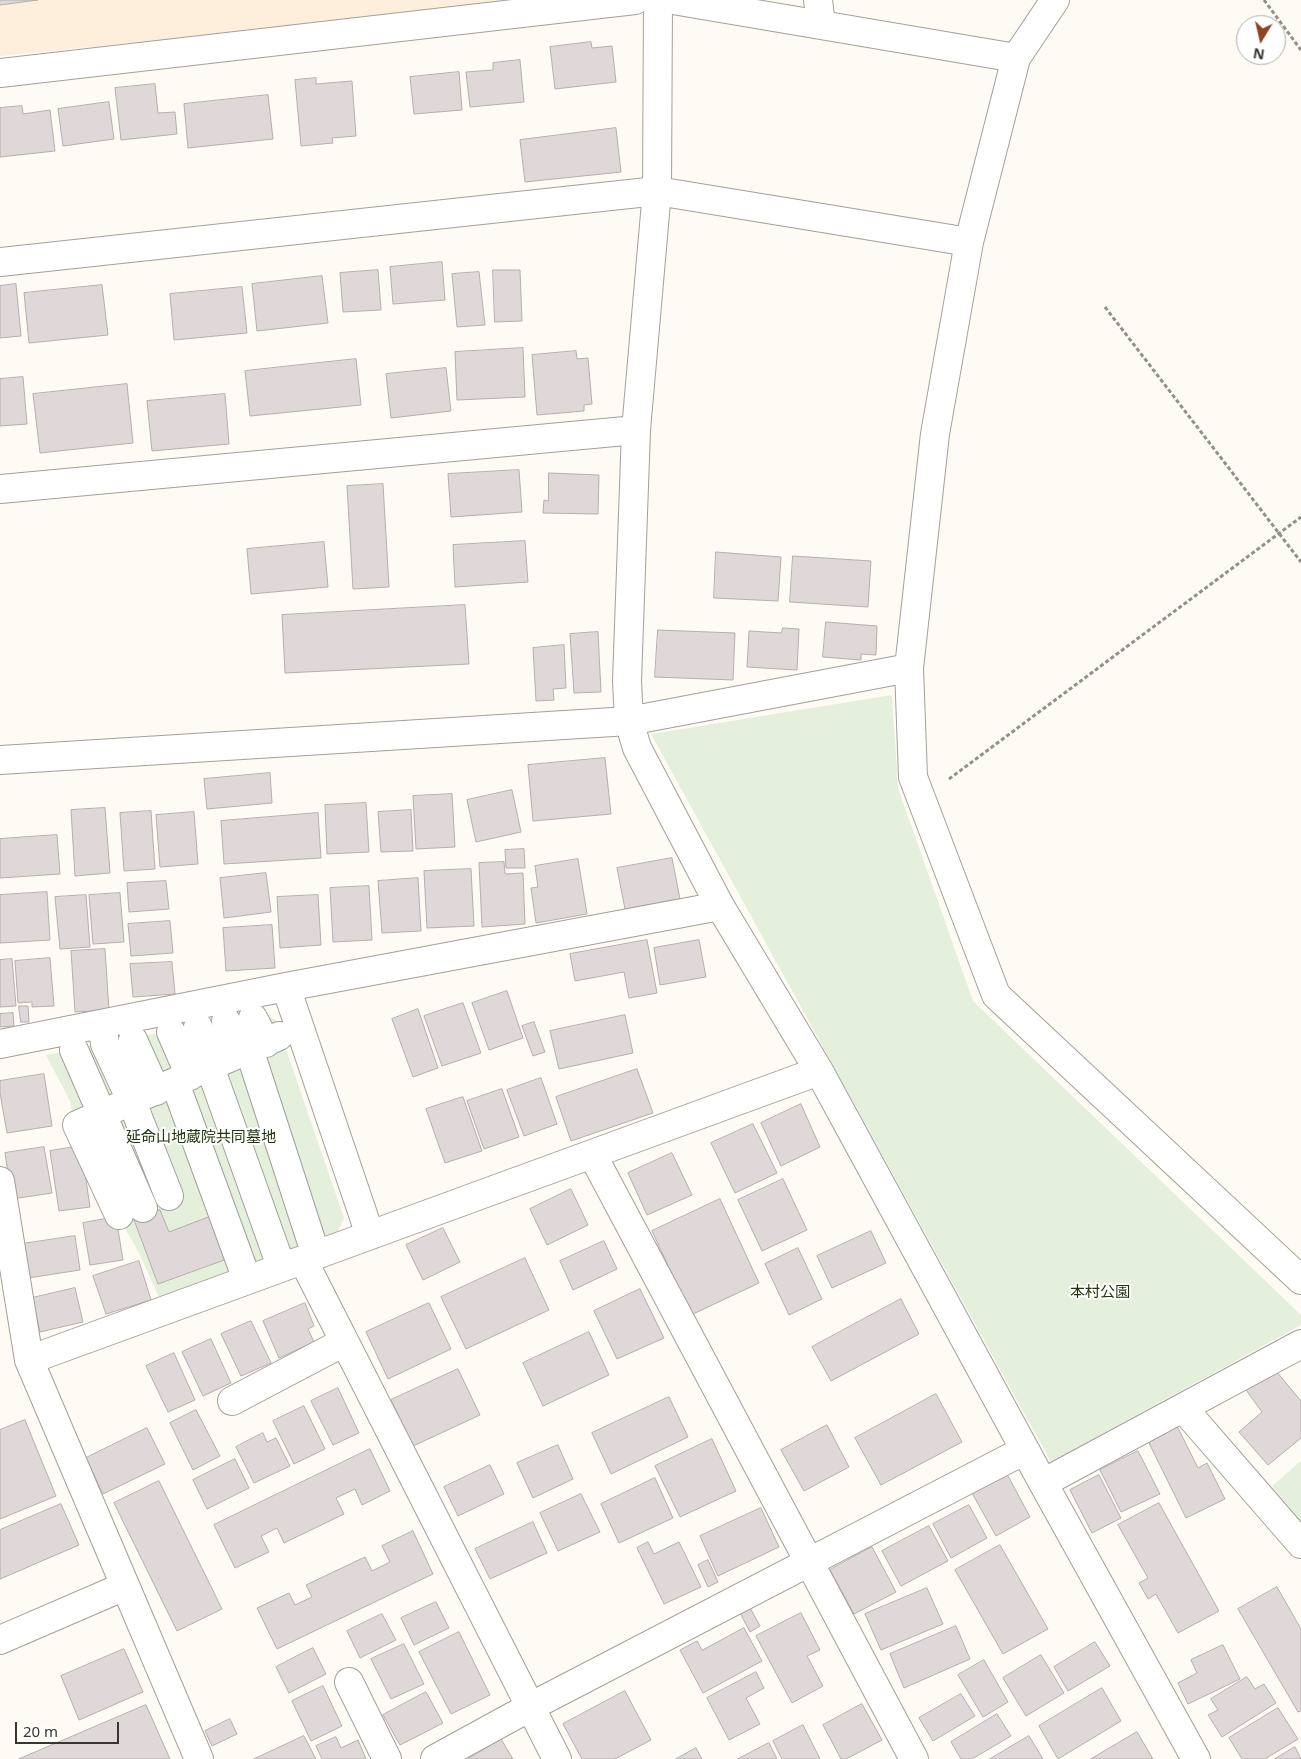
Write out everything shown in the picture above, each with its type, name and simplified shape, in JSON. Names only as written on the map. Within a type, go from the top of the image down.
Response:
[{"type":"street","points":[[0,73],[635,0]]},
{"type":"street","points":[[658,0],[657,191],[636,430],[627,681],[629,721],[638,748],[720,906],[819,1071],[1043,1483],[1196,1759]]},
{"type":"street","points":[[673,0],[819,12],[1016,58]]},
{"type":"street","points":[[1055,0],[1016,58],[969,242],[935,434],[909,668],[913,777],[996,995],[1301,1280]]},
{"type":"street","points":[[0,262],[657,191],[969,242]]},
{"type":"street","points":[[0,489],[636,430]]},
{"type":"street","points":[[0,760],[629,721],[909,668]]},
{"type":"street","points":[[0,1044],[286,987],[720,906]]},
{"type":"street","points":[[286,987],[370,1235]]},
{"type":"street","points":[[253,1018],[297,1252]]},
{"type":"street","points":[[226,1021],[259,1046]]},
{"type":"street","points":[[102,1024],[105,1044],[180,1080]]},
{"type":"street","points":[[168,1196],[156,1164],[180,1080],[198,1027]]},
{"type":"street","points":[[171,1032],[180,1080],[242,1266]]},
{"type":"street","points":[[133,1040],[180,1080],[297,1252],[557,1759]]},
{"type":"street","points":[[103,1114],[259,1046]]},
{"type":"street","points":[[76,1071],[103,1114],[118,1181],[131,1211]]},
{"type":"street","points":[[29,1360],[297,1252],[370,1235],[819,1071]]},
{"type":"street","points":[[592,1154],[914,1759]]},
{"type":"street","points":[[118,1181],[156,1164]]},
{"type":"street","points":[[0,1181],[29,1360],[199,1759]]},
{"type":"street","points":[[232,1401],[344,1342]]},
{"type":"street","points":[[1043,1483],[1301,1344]]},
{"type":"street","points":[[1182,1408],[1301,1544]]},
{"type":"street","points":[[435,1759],[530,1707],[1025,1450]]},
{"type":"street","points":[[0,1640],[125,1586]]},
{"type":"street","points":[[349,1682],[387,1759]]},
{"type":"path","points":[[1264,0],[1301,50]]},
{"type":"path","points":[[1104,307],[1301,562]]},
{"type":"path","points":[[949,779],[1301,517]]},
{"type":"shaded area","points":[[0,0],[555,0],[0,56]]},
{"type":"green space","name":"本村公園","points":[[892,695],[898,788],[973,1001],[1301,1315],[1301,1325],[1051,1462],[651,734]]},
{"type":"green space","name":"延命山地蔵院共同墓地","points":[[262,1013],[276,1020],[344,1218],[337,1233],[159,1297],[140,1255],[76,1134],[70,1101],[46,1055]]},
{"type":"green space","points":[[1301,1461],[1301,1521],[1272,1486]]},
{"type":"building","points":[[0,0],[38,0],[0,5]]},
{"type":"building","points":[[591,42],[592,48],[612,46],[616,82],[555,89],[550,47]]},
{"type":"building","points":[[520,60],[524,102],[470,107],[466,72],[493,70],[493,63]]},
{"type":"building","points":[[459,72],[462,110],[414,114],[410,77]]},
{"type":"building","points":[[316,78],[316,84],[352,81],[356,136],[332,138],[333,143],[301,146],[295,80]]},
{"type":"building","points":[[155,84],[158,113],[175,112],[177,134],[121,140],[115,88]]},
{"type":"building","points":[[268,95],[273,139],[188,148],[184,104]]},
{"type":"building","points":[[109,102],[114,139],[63,146],[58,109]]},
{"type":"building","points":[[22,106],[23,114],[50,110],[55,151],[0,157],[0,108]]},
{"type":"building","points":[[616,128],[621,172],[525,182],[520,140]]},
{"type":"building","points":[[442,262],[445,300],[393,304],[390,267]]},
{"type":"building","points":[[378,270],[381,310],[343,312],[340,273]]},
{"type":"building","points":[[493,270],[520,270],[522,321],[495,322]]},
{"type":"building","points":[[479,272],[485,325],[457,327],[452,274]]},
{"type":"building","points":[[322,276],[328,323],[257,331],[252,284]]},
{"type":"building","points":[[16,284],[21,336],[0,338],[0,286]]},
{"type":"building","points":[[102,285],[108,335],[29,343],[24,293]]},
{"type":"building","points":[[242,287],[247,333],[174,340],[170,294]]},
{"type":"building","points":[[523,348],[525,397],[457,400],[455,352]]},
{"type":"building","points":[[576,351],[577,359],[588,358],[592,404],[584,405],[584,411],[537,415],[532,355]]},
{"type":"building","points":[[356,359],[361,405],[250,416],[245,371]]},
{"type":"building","points":[[446,368],[451,411],[391,418],[386,374]]},
{"type":"building","points":[[23,377],[27,424],[0,426],[0,379]]},
{"type":"building","points":[[127,384],[133,443],[40,453],[33,394]]},
{"type":"building","points":[[225,394],[229,444],[152,451],[147,401]]},
{"type":"building","points":[[519,470],[522,512],[451,517],[448,474]]},
{"type":"building","points":[[549,473],[599,475],[598,514],[543,513],[544,500],[548,501]]},
{"type":"building","points":[[383,484],[389,587],[353,589],[347,486]]},
{"type":"building","points":[[525,541],[528,582],[455,587],[453,545]]},
{"type":"building","points":[[324,542],[328,587],[251,594],[247,549]]},
{"type":"building","points":[[716,552],[781,557],[778,601],[714,598]]},
{"type":"building","points":[[793,556],[871,561],[868,607],[790,602]]},
{"type":"building","points":[[465,605],[469,664],[285,673],[282,615]]},
{"type":"building","points":[[826,622],[877,626],[876,655],[861,654],[861,660],[823,657]]},
{"type":"building","points":[[783,628],[799,629],[797,670],[747,667],[749,631],[781,633]]},
{"type":"building","points":[[658,630],[735,633],[733,680],[655,677]]},
{"type":"building","points":[[598,632],[601,692],[574,693],[570,634]]},
{"type":"building","points":[[564,645],[566,688],[553,689],[554,700],[536,701],[533,648]]},
{"type":"building","points":[[605,758],[611,814],[533,821],[528,765]]},
{"type":"building","points":[[270,773],[272,803],[207,809],[204,779]]},
{"type":"building","points":[[512,790],[521,832],[476,842],[467,800]]},
{"type":"building","points":[[452,794],[455,847],[416,849],[413,796]]},
{"type":"building","points":[[366,803],[369,852],[327,854],[325,805]]},
{"type":"building","points":[[105,808],[110,873],[75,876],[71,810]]},
{"type":"building","points":[[411,810],[413,851],[381,852],[378,812]]},
{"type":"building","points":[[151,811],[155,869],[124,871],[120,813]]},
{"type":"building","points":[[194,812],[198,864],[160,867],[156,815]]},
{"type":"building","points":[[318,813],[321,858],[224,864],[221,821]]},
{"type":"building","points":[[57,835],[60,874],[0,878],[0,839]]},
{"type":"building","points":[[524,849],[525,868],[506,868],[505,850]]},
{"type":"building","points":[[672,858],[680,899],[625,909],[617,868]]},
{"type":"building","points":[[578,859],[587,914],[536,923],[531,888],[538,887],[535,866]]},
{"type":"building","points":[[504,862],[505,874],[523,873],[525,924],[482,927],[479,863]]},
{"type":"building","points":[[471,869],[474,926],[427,928],[424,871]]},
{"type":"building","points":[[266,873],[271,912],[224,918],[220,878]]},
{"type":"building","points":[[418,878],[421,931],[382,933],[378,881]]},
{"type":"building","points":[[166,881],[169,909],[129,912],[127,883]]},
{"type":"building","points":[[369,886],[372,940],[333,942],[330,888]]},
{"type":"building","points":[[47,892],[50,940],[0,943],[0,895]]},
{"type":"building","points":[[120,893],[124,942],[93,944],[89,895]]},
{"type":"building","points":[[86,895],[90,947],[60,949],[55,897]]},
{"type":"building","points":[[318,895],[321,945],[280,948],[277,897]]},
{"type":"building","points":[[170,921],[173,953],[131,956],[128,924]]},
{"type":"building","points":[[272,925],[275,968],[226,971],[223,928]]},
{"type":"building","points":[[647,940],[657,993],[629,998],[624,972],[575,981],[570,954]]},
{"type":"building","points":[[699,940],[706,977],[660,985],[654,948]]},
{"type":"building","points":[[105,949],[109,1010],[75,1012],[71,951]]},
{"type":"building","points":[[50,958],[54,1006],[32,1007],[32,1002],[18,1003],[15,961]]},
{"type":"building","points":[[12,959],[16,1006],[0,1007],[0,960]]},
{"type":"building","points":[[172,962],[175,994],[133,997],[130,964]]},
{"type":"building","points":[[507,991],[523,1038],[489,1050],[472,1003]]},
{"type":"building","points":[[463,1003],[481,1053],[442,1066],[424,1016]]},
{"type":"building","points":[[19,1006],[28,1006],[29,1022],[21,1022]]},
{"type":"building","points":[[418,1009],[438,1068],[413,1077],[392,1019]]},
{"type":"building","points":[[13,1013],[14,1026],[0,1027],[0,1014]]},
{"type":"building","points":[[625,1015],[633,1053],[559,1069],[550,1031]]},
{"type":"building","points":[[534,1022],[545,1052],[533,1056],[522,1026]]},
{"type":"building","points":[[637,1069],[653,1113],[571,1141],[556,1097]]},
{"type":"building","points":[[44,1074],[52,1126],[7,1133],[0,1093],[0,1081]]},
{"type":"building","points":[[541,1078],[557,1124],[524,1136],[507,1090]]},
{"type":"building","points":[[502,1089],[519,1137],[484,1149],[467,1101]]},
{"type":"building","points":[[463,1097],[482,1151],[445,1163],[426,1109]]},
{"type":"building","points":[[801,1104],[820,1147],[781,1166],[761,1123]]},
{"type":"building","points":[[753,1124],[777,1173],[735,1193],[711,1143]]},
{"type":"building","points":[[81,1146],[90,1207],[59,1211],[50,1151]]},
{"type":"building","points":[[44,1147],[52,1193],[12,1199],[5,1153]]},
{"type":"building","points":[[672,1153],[692,1195],[647,1215],[628,1173]]},
{"type":"building","points":[[783,1179],[807,1230],[762,1251],[738,1200]]},
{"type":"building","points":[[571,1189],[588,1225],[547,1245],[530,1209]]},
{"type":"building","points":[[720,1199],[759,1283],[691,1315],[652,1231]]},
{"type":"building","points":[[160,1210],[169,1232],[211,1216],[227,1259],[158,1284],[134,1220]]},
{"type":"building","points":[[116,1217],[123,1260],[90,1265],[83,1223]]},
{"type":"building","points":[[443,1228],[460,1262],[423,1280],[406,1245]]},
{"type":"building","points":[[871,1231],[886,1263],[832,1288],[817,1256]]},
{"type":"building","points":[[75,1236],[80,1270],[28,1278],[22,1244]]},
{"type":"building","points":[[604,1241],[617,1269],[573,1290],[560,1261]]},
{"type":"building","points":[[798,1248],[822,1299],[789,1315],[765,1264]]},
{"type":"building","points":[[525,1258],[549,1310],[466,1349],[441,1297]]},
{"type":"building","points":[[139,1261],[151,1300],[106,1314],[93,1276]]},
{"type":"building","points":[[75,1288],[83,1322],[40,1332],[32,1298]]},
{"type":"building","points":[[640,1289],[664,1338],[617,1359],[594,1311]]},
{"type":"building","points":[[901,1299],[919,1334],[831,1381],[812,1347]]},
{"type":"building","points":[[305,1303],[314,1326],[308,1329],[314,1342],[279,1358],[263,1321]]},
{"type":"building","points":[[429,1303],[451,1349],[388,1379],[366,1332]]},
{"type":"building","points":[[251,1321],[271,1363],[241,1376],[221,1334]]},
{"type":"building","points":[[589,1332],[609,1375],[543,1406],[523,1363]]},
{"type":"building","points":[[211,1339],[231,1383],[203,1396],[182,1352]]},
{"type":"building","points":[[174,1353],[195,1400],[168,1412],[146,1366]]},
{"type":"building","points":[[458,1369],[480,1415],[413,1446],[391,1400]]},
{"type":"building","points":[[1277,1372],[1301,1401],[1301,1438],[1268,1465],[1239,1432],[1262,1412],[1246,1390]]},
{"type":"building","points":[[338,1388],[359,1433],[333,1445],[311,1401]]},
{"type":"building","points":[[936,1394],[962,1442],[881,1485],[855,1438]]},
{"type":"building","points":[[669,1397],[688,1437],[611,1474],[592,1433]]},
{"type":"building","points":[[304,1406],[325,1449],[294,1464],[273,1421]]},
{"type":"building","points":[[196,1410],[220,1456],[193,1470],[170,1423]]},
{"type":"building","points":[[25,1420],[56,1496],[0,1519],[0,1430]]},
{"type":"building","points":[[1176,1424],[1198,1468],[1207,1463],[1225,1499],[1186,1518],[1147,1439]]},
{"type":"building","points":[[827,1425],[849,1467],[804,1491],[781,1450]]},
{"type":"building","points":[[147,1428],[165,1464],[103,1494],[86,1458]]},
{"type":"building","points":[[263,1433],[267,1442],[276,1438],[290,1466],[254,1483],[236,1447]]},
{"type":"building","points":[[712,1439],[736,1491],[680,1517],[655,1466]]},
{"type":"building","points":[[558,1445],[573,1479],[533,1498],[517,1463]]},
{"type":"building","points":[[370,1449],[390,1491],[362,1505],[355,1489],[336,1498],[344,1514],[284,1543],[277,1528],[261,1536],[269,1552],[235,1568],[214,1525]]},
{"type":"building","points":[[1138,1451],[1160,1494],[1121,1512],[1100,1470]]},
{"type":"building","points":[[235,1459],[249,1488],[207,1509],[193,1480]]},
{"type":"building","points":[[490,1465],[504,1494],[458,1516],[444,1487]]},
{"type":"building","points":[[1007,1474],[1030,1517],[996,1536],[972,1493]]},
{"type":"building","points":[[1099,1475],[1121,1518],[1092,1533],[1070,1490]]},
{"type":"building","points":[[655,1478],[673,1518],[619,1543],[601,1504]]},
{"type":"building","points":[[159,1481],[222,1609],[177,1631],[114,1503]]},
{"type":"building","points":[[581,1494],[600,1532],[558,1551],[540,1513]]},
{"type":"building","points":[[1159,1503],[1219,1611],[1178,1633],[1156,1594],[1148,1599],[1139,1583],[1148,1578],[1118,1525]]},
{"type":"building","points":[[61,1504],[79,1545],[0,1579],[0,1530]]},
{"type":"building","points":[[969,1505],[987,1538],[951,1558],[933,1524]]},
{"type":"building","points":[[761,1508],[779,1547],[718,1576],[700,1536]]},
{"type":"building","points":[[533,1522],[547,1553],[490,1579],[475,1549]]},
{"type":"building","points":[[929,1526],[948,1561],[901,1586],[882,1551]]},
{"type":"building","points":[[413,1531],[433,1574],[277,1649],[257,1608],[289,1593],[295,1605],[312,1597],[306,1585],[365,1557],[372,1571],[390,1562],[382,1546]]},
{"type":"building","points":[[648,1542],[654,1554],[679,1542],[701,1587],[664,1604],[637,1548]]},
{"type":"building","points":[[1000,1545],[1048,1629],[1003,1654],[955,1570]]},
{"type":"building","points":[[872,1547],[896,1592],[854,1614],[830,1570]]},
{"type":"building","points":[[708,1560],[718,1582],[708,1587],[698,1565]]},
{"type":"building","points":[[1277,1587],[1301,1629],[1301,1711],[1298,1712],[1238,1609]]},
{"type":"building","points":[[927,1588],[943,1624],[881,1650],[865,1614]]},
{"type":"building","points":[[436,1602],[449,1628],[414,1645],[401,1618]]},
{"type":"building","points":[[748,1604],[760,1626],[750,1632],[738,1609]]},
{"type":"building","points":[[801,1613],[820,1650],[807,1656],[823,1686],[792,1703],[756,1636]]},
{"type":"building","points":[[382,1614],[396,1640],[360,1658],[347,1631]]},
{"type":"building","points":[[956,1626],[970,1659],[904,1688],[890,1654]]},
{"type":"building","points":[[744,1628],[762,1661],[703,1693],[680,1650],[697,1641],[702,1650]]},
{"type":"building","points":[[459,1632],[490,1695],[451,1714],[419,1652]]},
{"type":"building","points":[[1095,1642],[1110,1666],[1068,1691],[1054,1667]]},
{"type":"building","points":[[404,1644],[424,1684],[391,1699],[371,1659]]},
{"type":"building","points":[[1223,1645],[1240,1679],[1188,1704],[1178,1683],[1197,1673],[1191,1660]]},
{"type":"building","points":[[313,1648],[326,1674],[289,1693],[276,1667]]},
{"type":"building","points":[[124,1649],[143,1692],[79,1720],[61,1676]]},
{"type":"building","points":[[1041,1655],[1064,1693],[1026,1716],[1003,1678]]},
{"type":"building","points":[[984,1660],[1008,1702],[983,1717],[958,1675]]},
{"type":"building","points":[[756,1672],[764,1688],[746,1698],[760,1724],[729,1740],[707,1698]]},
{"type":"building","points":[[1247,1677],[1255,1689],[1264,1684],[1276,1703],[1222,1737],[1208,1715],[1218,1710],[1211,1699]]},
{"type":"building","points":[[323,1686],[342,1726],[311,1741],[292,1701]]},
{"type":"building","points":[[1102,1688],[1121,1721],[1058,1759],[1039,1726]]},
{"type":"building","points":[[625,1691],[651,1740],[615,1759],[582,1759],[563,1724]]},
{"type":"building","points":[[426,1692],[443,1723],[400,1745],[383,1715]]},
{"type":"building","points":[[961,1694],[975,1716],[933,1741],[919,1718]]},
{"type":"building","points":[[862,1704],[882,1740],[846,1759],[841,1759],[823,1725]]},
{"type":"building","points":[[146,1705],[170,1759],[19,1759]]},
{"type":"building","points":[[1278,1708],[1298,1739],[1265,1759],[1242,1759],[1229,1738]]},
{"type":"building","points":[[997,1714],[1011,1736],[972,1759],[961,1759],[951,1742]]},
{"type":"building","points":[[230,1719],[237,1734],[212,1746],[205,1731]]},
{"type":"building","points":[[803,1725],[820,1759],[782,1759],[773,1741]]},
{"type":"building","points":[[1137,1732],[1153,1759],[1091,1759]]},
{"type":"building","points":[[304,1736],[316,1759],[254,1759]]},
{"type":"building","points":[[1029,1736],[1043,1759],[990,1759]]},
{"type":"building","points":[[336,1737],[341,1748],[358,1740],[366,1759],[322,1759],[316,1746]]},
{"type":"building","points":[[501,1739],[513,1759],[468,1759]]},
{"type":"building","points":[[769,1743],[777,1759],[738,1759]]},
{"type":"building","points":[[1295,1747],[1301,1759],[1275,1759]]},
{"type":"building","points":[[696,1748],[702,1759],[676,1759]]}]
